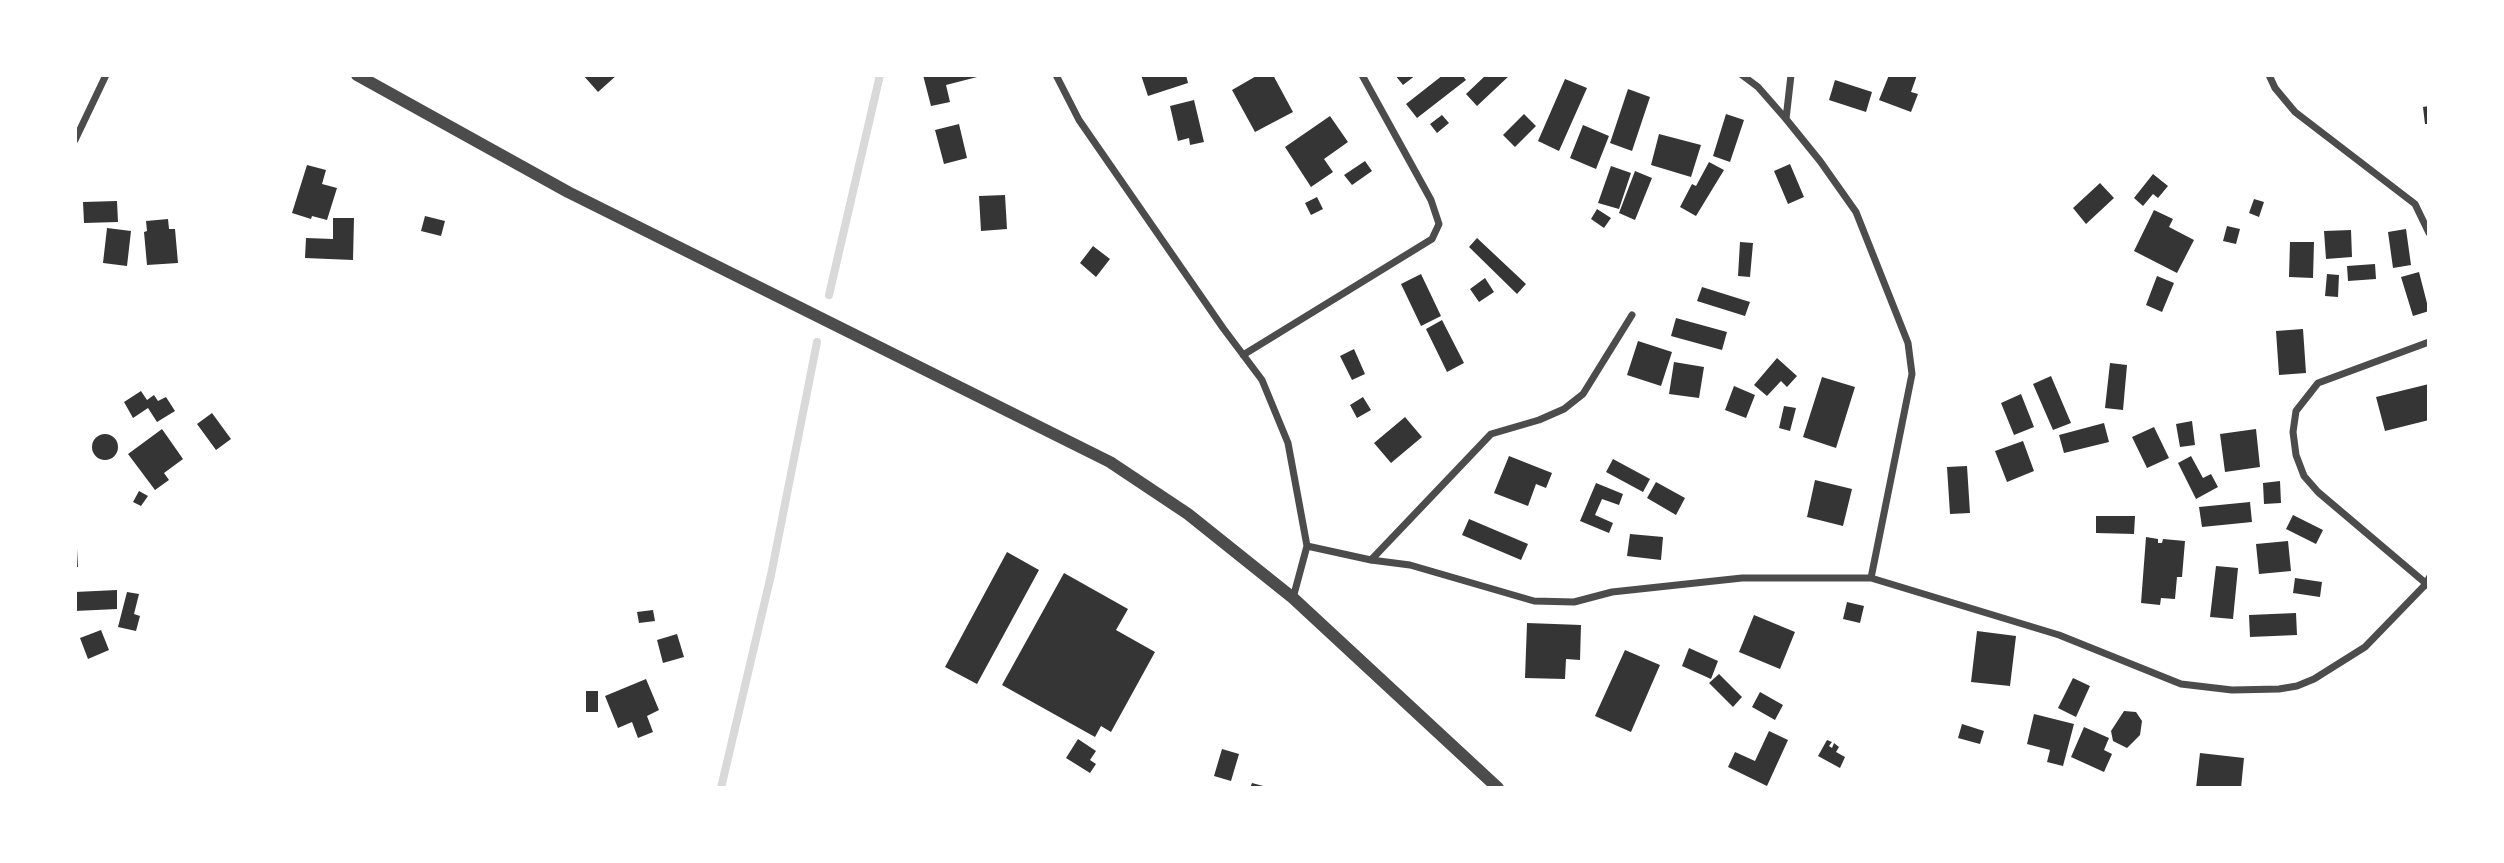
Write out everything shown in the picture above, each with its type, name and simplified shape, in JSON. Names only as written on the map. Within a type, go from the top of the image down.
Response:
[{"type":"street","points":[[75,140],[106,75]]},
{"type":"street","points":[[357,75],[568,192],[1110,462],[1188,514],[1293,598],[1498,788]]},
{"type":"street","points":[[1056,75],[1079,120],[1262,380],[1288,443],[1307,546],[1293,598]]},
{"type":"street","points":[[1243,355],[1432,240],[1439,223],[1431,200],[1362,75]]},
{"type":"street","points":[[1742,75],[1758,87],[1786,119],[1856,212],[1908,343],[1912,374],[1871,578]]},
{"type":"street","points":[[1786,119],[1791,75]]},
{"type":"street","points":[[2269,75],[2275,88],[2295,112],[2415,204],[2429,233]]},
{"type":"street","points":[[1371,560],[1491,434],[1552,415],[1583,394],[1632,316]]},
{"type":"street","points":[[1307,546],[1371,560],[1410,565],[1534,601],[1574,602],[1612,592],[1742,578],[1871,578],[2059,635],[2181,684],[2205,689],[2232,690],[2297,686],[2314,679],[2365,647],[2428,583],[2318,492],[2304,476],[2296,455],[2292,432],[2296,411],[2318,383],[2429,342]]},
{"type":"building","points":[[583,75],[617,75],[598,92]]},
{"type":"building","points":[[923,75],[981,76],[946,85],[950,102],[931,106]]},
{"type":"building","points":[[1141,75],[1186,75],[1188,83],[1148,96]]},
{"type":"building","points":[[1258,75],[1273,75],[1293,112],[1255,132],[1232,90]]},
{"type":"building","points":[[1395,75],[1416,75],[1403,85]]},
{"type":"building","points":[[1443,75],[1462,75],[1466,80],[1417,118],[1406,104]]},
{"type":"building","points":[[1486,75],[1510,75],[1477,106],[1466,94]]},
{"type":"building","points":[[1889,75],[1917,75],[1911,92],[1918,94],[1911,112],[1879,100]]},
{"type":"building","points":[[1565,79],[1587,88],[1559,151],[1538,141]]},
{"type":"building","points":[[1835,80],[1872,92],[1866,112],[1829,100]]},
{"type":"building","points":[[1628,89],[1650,97],[1632,151],[1610,143]]},
{"type":"building","points":[[1194,100],[1204,142],[1190,145],[1189,138],[1178,141],[1170,106]]},
{"type":"building","points":[[2429,106],[2429,124],[2425,124],[2423,107]]},
{"type":"building","points":[[1524,114],[1536,126],[1515,147],[1503,135]]},
{"type":"building","points":[[1726,114],[1744,120],[1730,162],[1713,156]]},
{"type":"building","points":[[1442,115],[1449,123],[1437,133],[1430,124]]},
{"type":"building","points":[[1330,116],[1348,142],[1324,159],[1333,172],[1311,187],[1285,147]]},
{"type":"building","points":[[959,124],[967,158],[944,164],[935,130]]},
{"type":"building","points":[[1583,125],[1609,136],[1596,169],[1570,158]]},
{"type":"building","points":[[1659,134],[1701,145],[1691,177],[1651,165]]},
{"type":"building","points":[[1365,161],[1372,171],[1352,185],[1344,175]]},
{"type":"building","points":[[1709,162],[1724,170],[1696,216],[1680,207],[1692,184],[1696,186]]},
{"type":"building","points":[[1790,164],[1804,197],[1788,204],[1774,171]]},
{"type":"building","points":[[307,165],[326,170],[322,184],[337,188],[327,220],[312,216],[311,219],[292,213]]},
{"type":"building","points":[[1611,166],[1631,173],[1619,209],[1598,203]]},
{"type":"building","points":[[1635,171],[1652,178],[1635,220],[1619,213]]},
{"type":"building","points":[[2153,174],[2168,186],[2158,198],[2153,194],[2143,206],[2134,198]]},
{"type":"building","points":[[2100,183],[2114,198],[2086,224],[2073,208]]},
{"type":"building","points":[[1005,195],[1007,229],[981,231],[979,196]]},
{"type":"building","points":[[1317,197],[1323,209],[1311,215],[1305,203]]},
{"type":"building","points":[[2254,199],[2264,202],[2259,217],[2249,213]]},
{"type":"building","points":[[117,201],[118,222],[84,223],[83,202]]},
{"type":"building","points":[[1597,209],[1611,218],[1604,228],[1591,219]]},
{"type":"building","points":[[2154,210],[2173,219],[2169,227],[2194,240],[2177,273],[2134,251]]},
{"type":"building","points":[[425,216],[445,221],[441,236],[421,231]]},
{"type":"building","points":[[333,218],[354,218],[353,260],[305,258],[306,238],[333,239]]},
{"type":"building","points":[[168,219],[169,229],[175,229],[178,263],[147,265],[144,232],[147,231],[146,221]]},
{"type":"building","points":[[2227,226],[2240,229],[2236,244],[2223,241]]},
{"type":"building","points":[[107,228],[131,231],[127,266],[103,263]]},
{"type":"building","points":[[2406,229],[2411,265],[2393,268],[2388,232]]},
{"type":"building","points":[[2351,230],[2352,257],[2326,259],[2324,231]]},
{"type":"building","points":[[1477,238],[1526,284],[1517,294],[1469,247]]},
{"type":"building","points":[[1740,242],[1753,243],[1750,277],[1738,276]]},
{"type":"building","points":[[2290,242],[2314,242],[2313,278],[2289,277]]},
{"type":"building","points":[[1093,246],[1110,259],[1096,277],[1080,263]]},
{"type":"building","points":[[2375,264],[2376,279],[2348,281],[2347,266]]},
{"type":"building","points":[[2419,272],[2429,311],[2413,316],[2401,277]]},
{"type":"building","points":[[1421,274],[1441,316],[1421,326],[1401,284]]},
{"type":"building","points":[[2327,274],[2339,275],[2338,297],[2325,296]]},
{"type":"building","points":[[2157,276],[2174,283],[2162,312],[2146,305]]},
{"type":"building","points":[[1485,278],[1494,292],[1479,302],[1470,289]]},
{"type":"building","points":[[1702,287],[1750,302],[1745,316],[1697,301]]},
{"type":"building","points":[[1676,318],[1727,332],[1722,350],[1671,336]]},
{"type":"building","points":[[1442,320],[1464,363],[1447,372],[1426,329]]},
{"type":"building","points":[[2303,329],[2306,373],[2279,375],[2276,331]]},
{"type":"building","points":[[1638,341],[1672,352],[1661,386],[1627,375]]},
{"type":"building","points":[[1354,349],[1365,374],[1352,380],[1340,356]]},
{"type":"building","points":[[1777,358],[1797,376],[1787,387],[1781,381],[1767,396],[1754,385]]},
{"type":"building","points":[[1674,362],[1704,367],[1699,398],[1669,394]]},
{"type":"building","points":[[2110,363],[2127,365],[2123,410],[2105,408]]},
{"type":"building","points":[[2051,376],[2071,423],[2053,430],[2033,384]]},
{"type":"building","points":[[1822,377],[1855,387],[1836,448],[1803,437]]},
{"type":"building","points":[[2429,384],[2429,420],[2385,431],[2376,397]]},
{"type":"building","points":[[1734,386],[1755,395],[1746,418],[1725,410]]},
{"type":"building","points":[[141,391],[147,400],[154,395],[158,401],[166,397],[175,411],[157,422],[148,408],[133,418],[124,402]]},
{"type":"building","points":[[2021,394],[2034,427],[2014,435],[2001,403]]},
{"type":"building","points":[[1363,397],[1371,410],[1357,418],[1350,405]]},
{"type":"building","points":[[1784,406],[1796,408],[1790,431],[1779,428]]},
{"type":"building","points":[[212,413],[231,439],[216,450],[197,424]]},
{"type":"building","points":[[1405,417],[1422,437],[1391,463],[1374,443]]},
{"type":"building","points":[[2192,421],[2195,445],[2180,447],[2176,424]]},
{"type":"building","points":[[2104,423],[2109,442],[2064,453],[2059,435]]},
{"type":"building","points":[[2154,427],[2169,458],[2147,468],[2132,437]]},
{"type":"building","points":[[162,429],[183,459],[164,473],[169,480],[155,490],[128,454]]},
{"type":"building","points":[[2256,429],[2260,467],[2225,472],[2220,434]]},
{"type":"building","points":[[105,434],[114,438],[118,447],[114,456],[105,460],[96,456],[92,447],[96,438]]},
{"type":"building","points":[[2023,441],[2034,471],[2007,482],[1995,451]]},
{"type":"building","points":[[1509,456],[1552,473],[1546,488],[1536,484],[1528,506],[1494,493]]},
{"type":"building","points":[[2191,456],[2203,478],[2211,474],[2218,487],[2196,499],[2178,463]]},
{"type":"building","points":[[1613,459],[1650,479],[1643,492],[1606,472]]},
{"type":"building","points":[[1967,466],[1970,513],[1950,514],[1947,467]]},
{"type":"building","points":[[1815,480],[1852,489],[1843,526],[1807,517]]},
{"type":"building","points":[[2280,481],[2281,503],[2264,504],[2263,483]]},
{"type":"building","points":[[1656,482],[1685,498],[1676,515],[1647,498]]},
{"type":"building","points":[[1596,483],[1623,494],[1619,505],[1602,499],[1595,515],[1613,523],[1609,533],[1580,521]]},
{"type":"building","points":[[139,491],[148,496],[141,506],[133,502]]},
{"type":"building","points":[[2250,502],[2252,522],[2202,527],[2199,507]]},
{"type":"building","points":[[2293,515],[2323,530],[2316,544],[2286,529]]},
{"type":"building","points":[[2096,516],[2135,516],[2134,534],[2096,533]]},
{"type":"building","points":[[1469,519],[1528,544],[1521,560],[1462,535]]},
{"type":"building","points":[[1630,534],[1663,537],[1661,560],[1627,556]]},
{"type":"building","points":[[2146,537],[2158,539],[2158,543],[2162,543],[2163,539],[2185,541],[2182,577],[2177,577],[2175,599],[2161,598],[2160,605],[2141,603]]},
{"type":"building","points":[[2288,541],[2291,571],[2259,574],[2256,544]]},
{"type":"building","points":[[77,549],[78,567],[75,567]]},
{"type":"building","points":[[1007,552],[1039,570],[977,684],[945,667]]},
{"type":"building","points":[[2216,566],[2238,568],[2233,619],[2210,617]]},
{"type":"building","points":[[1064,573],[1128,609],[1116,630],[1155,652],[1111,732],[1101,726],[1095,737],[1002,685]]},
{"type":"building","points":[[2295,578],[2322,582],[2320,597],[2293,593]]},
{"type":"building","points":[[117,590],[117,609],[75,611],[75,592]]},
{"type":"building","points":[[127,592],[139,594],[134,614],[140,616],[136,631],[118,627]]},
{"type":"building","points":[[1847,602],[1864,606],[1860,623],[1843,619]]},
{"type":"building","points":[[653,610],[655,621],[639,623],[637,612]]},
{"type":"building","points":[[2296,613],[2297,635],[2250,637],[2249,615]]},
{"type":"building","points":[[1754,615],[1795,632],[1780,669],[1739,652]]},
{"type":"building","points":[[1527,623],[1581,625],[1580,660],[1566,659],[1565,679],[1525,678]]},
{"type":"building","points":[[101,630],[109,650],[88,659],[80,638]]},
{"type":"building","points":[[1977,631],[2016,636],[2010,686],[1971,682]]},
{"type":"building","points":[[677,634],[684,657],[663,663],[657,640]]},
{"type":"building","points":[[1689,648],[1718,661],[1711,679],[1682,666]]},
{"type":"building","points":[[1625,650],[1660,665],[1631,732],[1595,716]]},
{"type":"building","points":[[1719,674],[1742,697],[1733,707],[1709,683]]},
{"type":"building","points":[[2073,678],[2090,686],[2076,717],[2058,708]]},
{"type":"building","points":[[646,679],[659,710],[647,716],[653,732],[638,738],[632,722],[618,728],[605,696]]},
{"type":"building","points":[[586,691],[598,691],[598,712],[586,712]]},
{"type":"building","points":[[1760,692],[1783,705],[1775,720],[1752,707]]},
{"type":"building","points":[[2124,711],[2136,712],[2142,721],[2140,735],[2127,748],[2113,741],[2111,731]]},
{"type":"building","points":[[2034,714],[2074,724],[2063,766],[2047,762],[2050,750],[2027,744]]},
{"type":"building","points":[[1962,724],[1984,731],[1980,744],[1958,738]]},
{"type":"building","points":[[2084,727],[2109,738],[2104,750],[2112,754],[2104,772],[2071,757]]},
{"type":"building","points":[[1769,731],[1788,740],[1767,786],[1728,767],[1735,752],[1755,761]]},
{"type":"building","points":[[1078,739],[1096,751],[1090,760],[1096,764],[1090,773],[1066,758]]},
{"type":"building","points":[[1827,740],[1832,742],[1829,746],[1832,748],[1834,743],[1839,747],[1836,752],[1845,757],[1840,768],[1818,756]]},
{"type":"building","points":[[1222,749],[1239,754],[1231,781],[1214,776]]},
{"type":"building","points":[[2200,753],[2244,758],[2241,788],[2196,788]]},
{"type":"building","points":[[1252,783],[1267,787],[1267,788],[1250,788]]},
{"type":"waterway","points":[[829,295],[880,75]]},
{"type":"waterway","points":[[721,788],[771,575],[817,342]]}]
